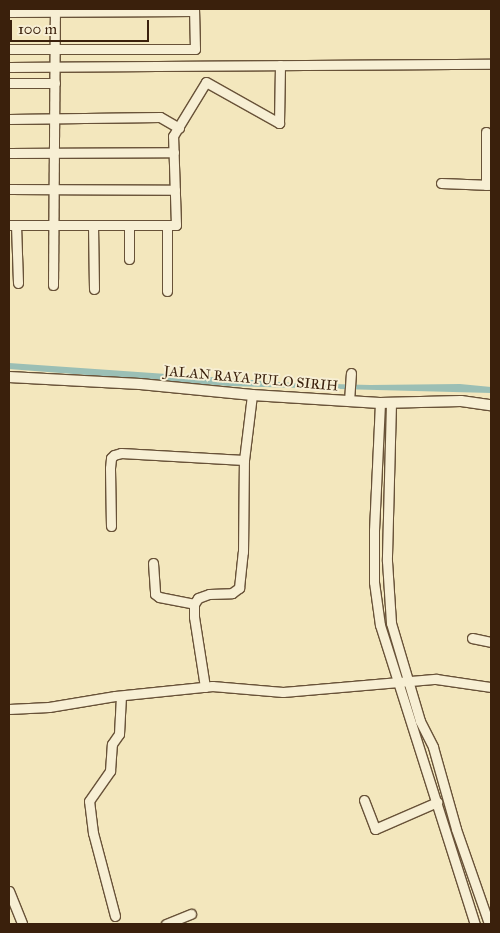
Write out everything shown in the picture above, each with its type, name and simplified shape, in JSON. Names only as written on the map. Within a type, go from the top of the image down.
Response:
[{"type":"street","points":[[53,285],[55,10]]},
{"type":"street","points":[[9,12],[55,10],[194,10],[195,49],[9,49]]},
{"type":"street","points":[[9,67],[491,64]]},
{"type":"street","points":[[18,283],[13,225],[176,225],[173,136],[206,82],[279,122],[280,65]]},
{"type":"street","points":[[9,83],[55,83]]},
{"type":"street","points":[[9,119],[160,117],[178,128]]},
{"type":"street","points":[[442,183],[489,185],[486,132]]},
{"type":"street","points":[[9,153],[174,152]]},
{"type":"street","points":[[9,189],[175,190]]},
{"type":"street","points":[[93,225],[94,289]]},
{"type":"street","points":[[128,225],[129,259]]},
{"type":"street","points":[[167,225],[167,291]]},
{"type":"street","points":[[349,398],[351,372]]},
{"type":"street","name":"JALAN RAYA PULO SIRIH","points":[[9,377],[140,384],[252,395],[349,398],[380,403],[461,402],[491,405]]},
{"type":"street","points":[[205,687],[194,617],[194,604],[198,598],[232,593],[239,588],[243,552],[244,460],[252,395]]},
{"type":"street","points":[[380,403],[374,582],[380,625],[394,683],[437,802],[475,924]]},
{"type":"street","points":[[391,403],[387,517],[391,623],[420,721],[433,747],[466,858],[489,924]]},
{"type":"street","points":[[111,526],[110,468],[111,458],[114,455],[121,453],[244,460]]},
{"type":"street","points":[[376,497],[389,490]]},
{"type":"street","points":[[375,518],[387,517]]},
{"type":"street","points":[[153,563],[155,594],[159,597],[194,604]]},
{"type":"street","points":[[376,601],[389,599]]},
{"type":"street","points":[[472,638],[491,642]]},
{"type":"street","points":[[9,709],[49,707],[121,696],[205,687],[282,692],[409,681],[458,681],[491,687]]},
{"type":"street","points":[[114,916],[93,833],[89,801],[110,772],[112,744],[119,734],[121,696]]},
{"type":"street","points":[[364,800],[375,829],[437,802]]},
{"type":"street","points":[[455,861],[466,858]]},
{"type":"street","points":[[9,892],[22,924]]},
{"type":"street","points":[[166,924],[191,914]]},
{"type":"water","points":[[9,363],[295,383],[370,385],[460,384],[491,387],[491,393],[228,386],[9,369]]}]
